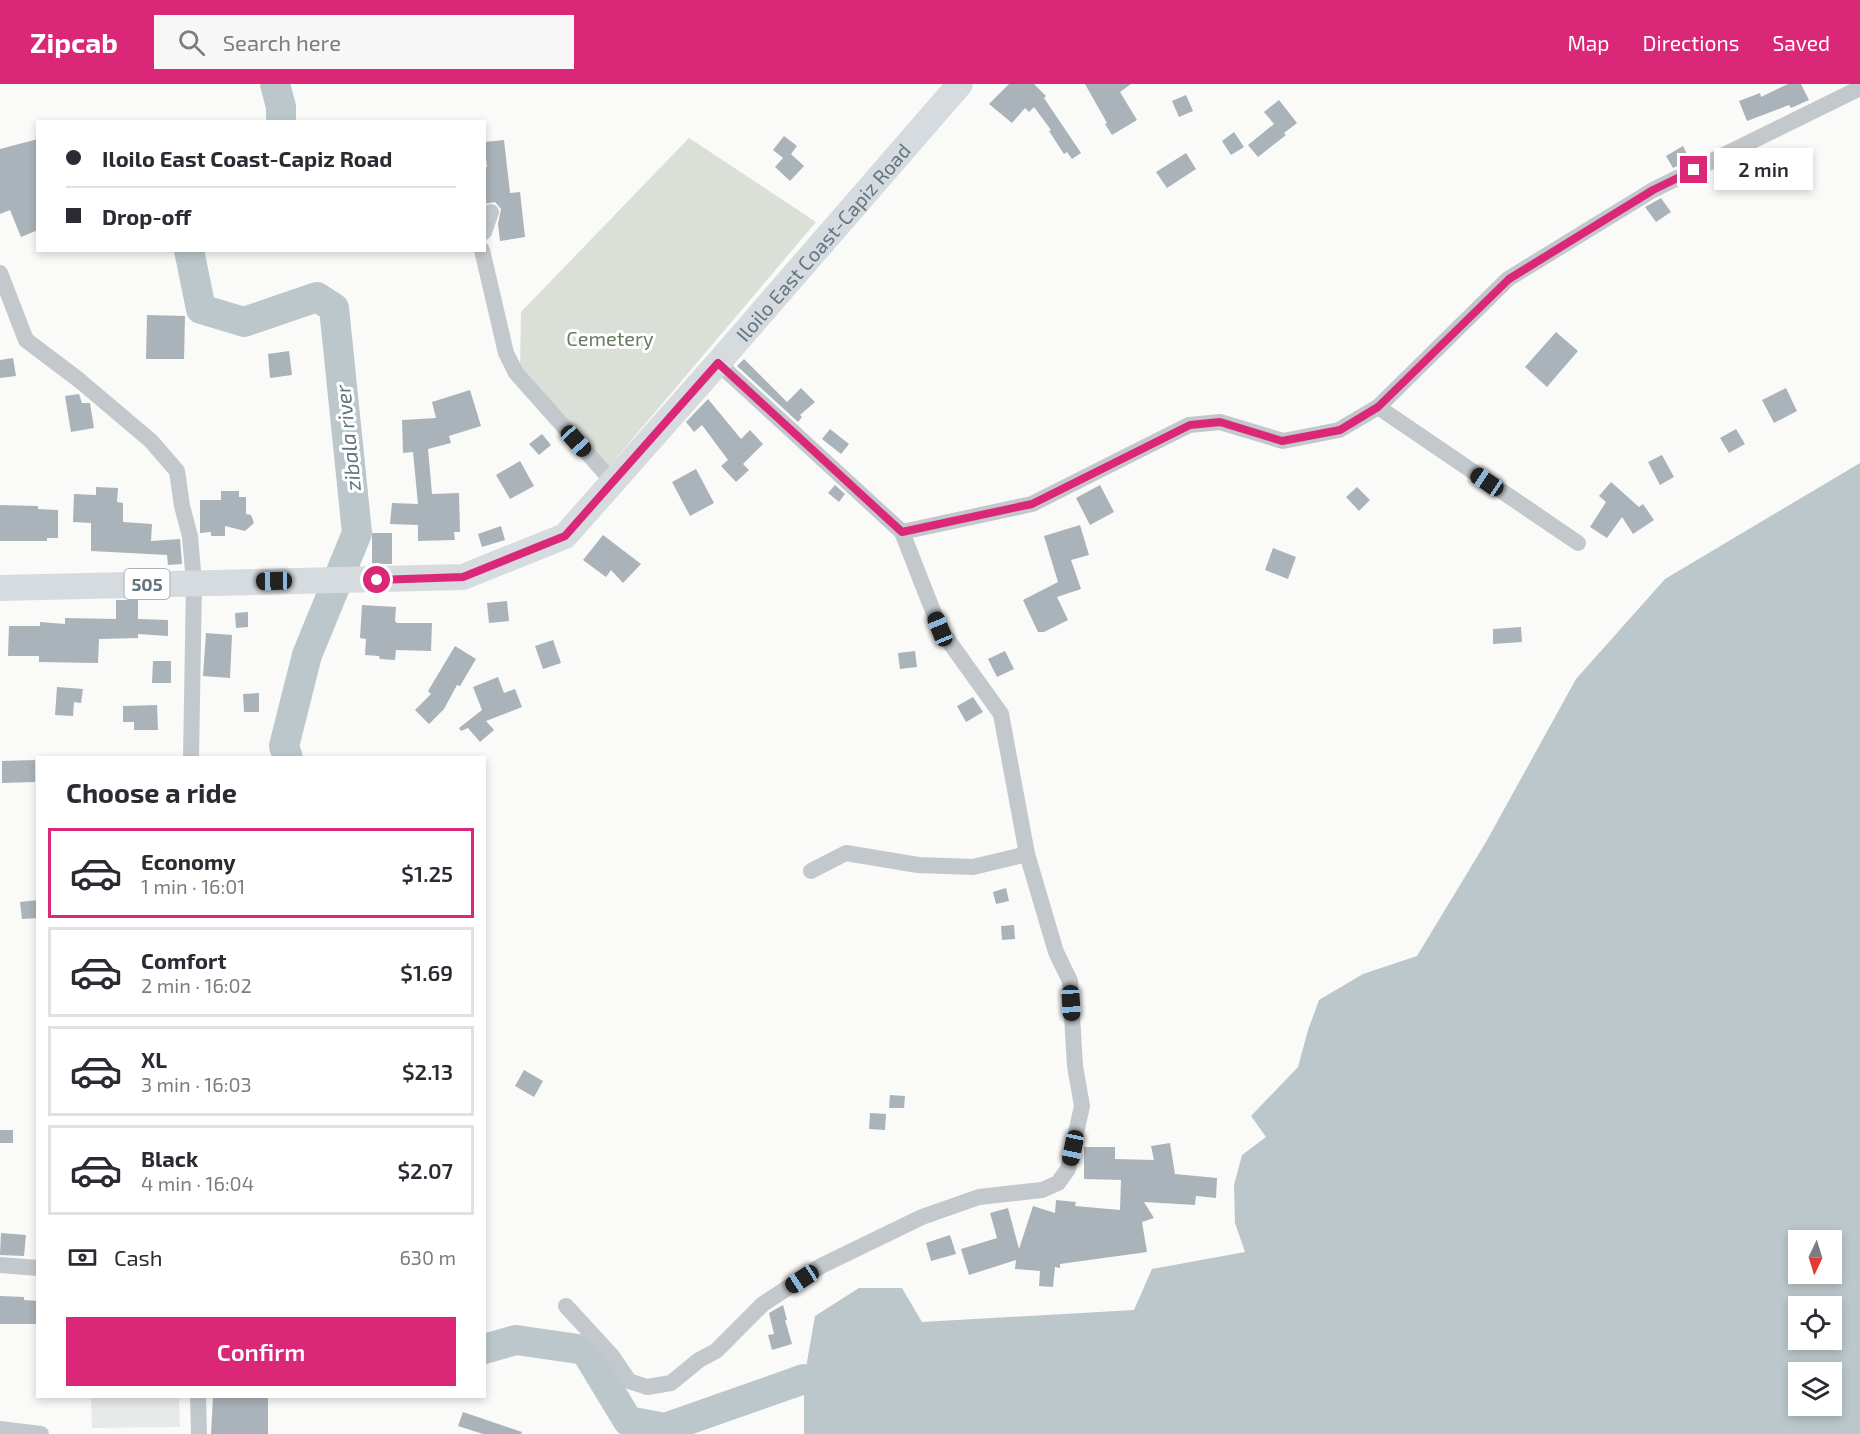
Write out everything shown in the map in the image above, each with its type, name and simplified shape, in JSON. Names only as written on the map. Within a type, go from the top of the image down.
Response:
[{"type":"main road","name":"Iloilo East Coast-Capiz Road","points":[[0,588],[463,577],[565,536],[960,84]]},
{"type":"street","points":[[902,532],[1032,504],[1190,425],[1220,422],[1282,441],[1340,430],[1378,407],[1509,279],[1653,190],[1860,88]]},
{"type":"street","points":[[486,226],[491,212]]},
{"type":"street","points":[[482,252],[506,353],[516,373],[613,482]]},
{"type":"street","points":[[0,273],[26,340],[151,441],[177,471],[182,506],[190,536],[194,583],[190,756]]},
{"type":"street","points":[[566,1306],[612,1356],[629,1381],[647,1387],[671,1383],[699,1360],[716,1351],[763,1304],[821,1266],[922,1217],[980,1197],[1042,1190],[1058,1183],[1068,1169],[1082,1106],[1075,1066],[1070,981],[1056,952],[1027,854],[1001,714],[940,629],[902,532],[718,363]]},
{"type":"street","points":[[1378,407],[1578,543]]},
{"type":"street","points":[[810,871],[846,853],[918,866],[973,867],[1027,854]]},
{"type":"street","points":[[0,1265],[36,1268]]},
{"type":"street","points":[[198,1398],[199,1434]]},
{"type":"street","points":[[0,1429],[41,1434]]},
{"type":"shaded area","points":[[1860,463],[1860,1434],[804,1434],[804,1379],[815,1316],[859,1288],[902,1288],[922,1322],[1134,1310],[1152,1269],[1245,1252],[1235,1223],[1234,1185],[1242,1155],[1266,1137],[1251,1116],[1298,1067],[1319,1000],[1363,974],[1417,956],[1486,842],[1576,679],[1665,579]]},
{"type":"shaded area","points":[[91,1398],[179,1398],[180,1427],[92,1428]]},
{"type":"green space","name":"Cemetery","points":[[689,138],[816,222],[607,469],[520,369],[521,312]]},
{"type":"building","points":[[1009,84],[1034,84],[1046,96],[1044,98],[1081,153],[1072,159],[1067,152],[1064,154],[1049,131],[1051,130],[1034,107],[1029,112],[1025,108],[1012,123],[989,104]]},
{"type":"building","points":[[1085,84],[1131,84],[1120,92],[1137,120],[1112,135]]},
{"type":"building","points":[[1788,84],[1801,84],[1809,100],[1791,108],[1789,105],[1747,121],[1739,101],[1760,93],[1761,97]]},
{"type":"building","points":[[1186,95],[1193,111],[1179,117],[1172,101]]},
{"type":"building","points":[[1279,100],[1297,123],[1284,133],[1286,135],[1258,157],[1248,145],[1274,124],[1264,112]]},
{"type":"building","points":[[1234,132],[1244,147],[1231,155],[1222,141]]},
{"type":"building","points":[[784,136],[797,146],[791,154],[804,166],[790,181],[775,167],[783,158],[773,150]]},
{"type":"building","points":[[36,140],[36,231],[21,237],[10,210],[0,214],[0,149]]},
{"type":"building","points":[[504,140],[510,193],[520,192],[525,237],[500,241],[498,224],[501,209],[495,202],[486,204],[486,142]]},
{"type":"building","points":[[1683,146],[1690,160],[1673,168],[1666,156]]},
{"type":"building","points":[[1186,153],[1196,169],[1167,188],[1156,172]]},
{"type":"building","points":[[1661,198],[1671,212],[1656,222],[1645,207]]},
{"type":"building","points":[[147,315],[185,316],[184,359],[146,359]]},
{"type":"building","points":[[1556,332],[1578,351],[1547,387],[1525,367]]},
{"type":"building","points":[[289,351],[292,375],[270,378],[268,354]]},
{"type":"building","points":[[13,358],[16,376],[0,378],[0,360]]},
{"type":"building","points":[[744,359],[787,402],[801,388],[815,402],[800,415],[802,417],[798,422],[737,366]]},
{"type":"building","points":[[1786,388],[1797,411],[1774,423],[1762,400]]},
{"type":"building","points":[[470,390],[481,426],[449,436],[451,443],[428,449],[432,494],[459,493],[460,532],[454,532],[455,540],[418,541],[418,525],[390,524],[392,503],[418,504],[413,452],[403,453],[402,420],[436,418],[432,402]]},
{"type":"building","points":[[79,394],[82,403],[90,403],[94,428],[71,432],[65,396]]},
{"type":"building","points":[[708,399],[741,439],[750,430],[763,444],[743,464],[749,470],[736,482],[721,466],[728,460],[702,425],[694,432],[686,422]]},
{"type":"building","points":[[830,429],[849,444],[841,454],[822,439]]},
{"type":"building","points":[[1736,429],[1745,444],[1729,453],[1720,438]]},
{"type":"building","points":[[542,434],[551,445],[539,455],[529,444]]},
{"type":"building","points":[[1662,455],[1674,477],[1660,485],[1648,462]]},
{"type":"building","points":[[520,461],[534,486],[510,499],[496,475]]},
{"type":"building","points":[[696,469],[714,503],[690,516],[672,482]]},
{"type":"building","points":[[1611,482],[1639,507],[1643,504],[1654,520],[1633,534],[1622,517],[1607,538],[1590,527],[1606,502],[1599,496]]},
{"type":"building","points":[[835,485],[845,494],[839,502],[828,493]]},
{"type":"building","points":[[1100,485],[1114,512],[1090,525],[1076,498]]},
{"type":"building","points":[[96,487],[118,488],[117,502],[123,503],[123,522],[152,524],[151,541],[180,539],[182,564],[168,565],[167,555],[91,551],[91,523],[73,522],[74,494],[96,495]]},
{"type":"building","points":[[1357,487],[1370,500],[1359,511],[1346,497]]},
{"type":"building","points":[[221,491],[239,491],[239,497],[246,497],[246,514],[251,515],[254,523],[245,531],[225,526],[225,536],[211,536],[211,532],[200,533],[200,500],[221,500]]},
{"type":"building","points":[[0,505],[38,506],[38,509],[58,510],[58,538],[47,538],[47,541],[0,541]]},
{"type":"building","points":[[1080,525],[1089,555],[1071,560],[1081,589],[1057,597],[1068,620],[1044,632],[1038,632],[1023,600],[1058,582],[1044,536]]},
{"type":"building","points":[[501,526],[505,540],[482,547],[478,534]]},
{"type":"building","points":[[372,533],[392,533],[392,564],[372,564]]},
{"type":"building","points":[[603,535],[641,564],[623,583],[611,570],[606,577],[583,560]]},
{"type":"building","points":[[1273,548],[1296,557],[1288,579],[1265,570]]},
{"type":"building","points":[[116,600],[138,600],[138,619],[168,620],[168,636],[138,634],[138,638],[99,639],[98,663],[39,662],[39,656],[8,656],[9,626],[40,626],[40,622],[65,624],[65,618],[116,619]]},
{"type":"building","points":[[507,601],[509,621],[489,623],[487,603]]},
{"type":"building","points":[[362,605],[396,607],[395,621],[397,623],[432,623],[431,651],[396,650],[395,660],[365,655],[366,639],[360,638]]},
{"type":"building","points":[[248,612],[248,627],[236,628],[235,613]]},
{"type":"building","points":[[1521,627],[1522,642],[1493,644],[1493,629]]},
{"type":"building","points":[[206,633],[232,635],[230,678],[203,676]]},
{"type":"building","points":[[553,640],[561,663],[543,669],[535,646]]},
{"type":"building","points":[[455,646],[476,659],[460,686],[457,685],[444,709],[429,724],[415,710],[431,694],[428,691]]},
{"type":"building","points":[[915,651],[917,667],[900,669],[898,653]]},
{"type":"building","points":[[1005,651],[1014,669],[997,677],[988,659]]},
{"type":"building","points":[[153,661],[171,661],[171,683],[152,683]]},
{"type":"building","points":[[498,677],[504,693],[515,689],[522,707],[486,721],[494,730],[480,742],[468,728],[461,731],[459,728],[482,710],[473,687]]},
{"type":"building","points":[[57,687],[83,689],[81,703],[74,702],[73,716],[55,715]]},
{"type":"building","points":[[259,693],[259,712],[244,712],[243,694]]},
{"type":"building","points":[[973,697],[983,712],[966,722],[957,706]]},
{"type":"building","points":[[157,705],[158,730],[134,730],[134,722],[123,722],[123,706]]},
{"type":"building","points":[[35,760],[35,782],[2,783],[2,761]]},
{"type":"building","points":[[1006,888],[1009,901],[996,904],[993,892]]},
{"type":"building","points":[[36,900],[36,918],[22,919],[20,902]]},
{"type":"building","points":[[1014,925],[1015,939],[1002,940],[1001,926]]},
{"type":"building","points":[[524,1070],[543,1081],[534,1097],[515,1086]]},
{"type":"building","points":[[890,1095],[905,1096],[904,1108],[889,1108]]},
{"type":"building","points":[[870,1113],[886,1114],[885,1130],[869,1129]]},
{"type":"building","points":[[0,1130],[13,1130],[13,1143],[0,1143]]},
{"type":"building","points":[[1170,1143],[1175,1174],[1217,1178],[1216,1198],[1196,1196],[1195,1205],[1144,1202],[1154,1218],[1142,1222],[1147,1252],[1060,1264],[1060,1268],[1055,1267],[1053,1287],[1039,1286],[1040,1271],[1015,1269],[1016,1260],[969,1275],[961,1249],[997,1238],[990,1213],[1008,1208],[1019,1249],[1033,1206],[1055,1213],[1056,1200],[1076,1202],[1075,1206],[1120,1210],[1121,1180],[1084,1179],[1084,1147],[1115,1147],[1115,1159],[1154,1160],[1151,1146]]},
{"type":"building","points":[[1,1233],[26,1235],[24,1256],[0,1255]]},
{"type":"building","points":[[950,1235],[956,1254],[931,1261],[926,1243]]},
{"type":"building","points":[[0,1296],[24,1297],[24,1300],[36,1301],[36,1324],[0,1324]]},
{"type":"building","points":[[783,1305],[792,1344],[772,1350],[768,1335],[774,1334],[769,1313]]},
{"type":"building","points":[[213,1398],[268,1398],[268,1434],[211,1434]]},
{"type":"building","points":[[463,1412],[522,1432],[521,1434],[483,1434],[458,1426]]},
{"type":"waterway","name":"zibala river","points":[[275,84],[281,107],[281,120]]},
{"type":"waterway","name":"zibala river","points":[[189,252],[201,309],[244,322],[317,297],[334,308],[357,533],[307,655],[284,746],[287,756]]},
{"type":"waterway","name":"zibala river","points":[[486,1348],[516,1340],[585,1350],[628,1421],[665,1428],[804,1379]]},
{"type":"route","points":[[377,580],[463,577],[565,536],[718,363],[902,532],[1032,504],[1190,425],[1220,422],[1282,441],[1340,430],[1378,407],[1509,279],[1653,190],[1694,170]]}]
